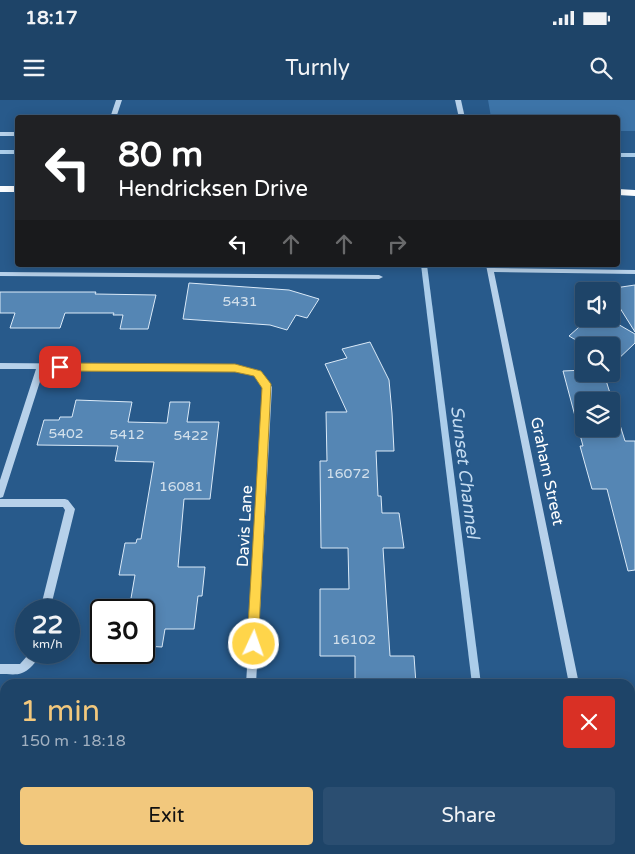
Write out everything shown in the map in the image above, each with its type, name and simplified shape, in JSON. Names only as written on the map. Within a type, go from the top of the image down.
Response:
[{"type":"main road","points":[[0,189],[15,189]]},
{"type":"main road","points":[[620,192],[635,192]]},
{"type":"street","points":[[114,115],[119,100]]},
{"type":"street","points":[[458,100],[461,115]]},
{"type":"street","points":[[0,134],[15,134]]},
{"type":"street","points":[[489,268],[635,272]]},
{"type":"street","name":"Graham Street","points":[[489,268],[573,679]]},
{"type":"street","points":[[0,274],[379,278]]},
{"type":"street","points":[[0,366],[41,367],[0,494]]},
{"type":"street","name":"Davis Lane","points":[[41,367],[235,368],[258,373],[268,387],[251,679]]},
{"type":"street","points":[[0,503],[65,503],[70,509],[48,599]]},
{"type":"street","points":[[0,669],[22,669],[27,664]]},
{"type":"shaded area","points":[[488,100],[635,100],[635,131],[620,131],[620,115],[491,115]]},
{"type":"building","points":[[189,283],[289,290],[319,299],[307,318],[296,315],[287,330],[270,325],[183,319]]},
{"type":"building","points":[[635,285],[635,332],[620,308],[620,287]]},
{"type":"building","points":[[0,292],[96,292],[95,294],[156,295],[148,329],[120,329],[123,315],[113,315],[114,313],[65,313],[60,328],[10,328],[15,313],[0,313]]},
{"type":"building","points":[[620,325],[635,334],[635,343],[620,357],[620,337],[575,337],[575,340],[569,336],[579,327],[620,327]]},
{"type":"building","points":[[370,342],[389,380],[394,451],[376,451],[378,496],[381,496],[382,513],[399,513],[404,548],[383,548],[390,656],[414,656],[416,679],[355,679],[355,656],[320,656],[320,589],[349,589],[348,548],[321,548],[320,461],[327,461],[326,412],[347,412],[325,364],[347,358],[342,349]]},
{"type":"building","points":[[575,370],[575,382],[607,382],[610,392],[575,392],[575,416],[563,371]]},
{"type":"building","points":[[76,400],[132,402],[128,422],[167,423],[170,402],[190,402],[187,422],[219,422],[210,499],[184,499],[178,567],[205,567],[202,596],[198,596],[194,629],[165,629],[162,647],[155,647],[155,599],[131,599],[135,575],[119,575],[125,543],[136,543],[137,539],[141,539],[154,462],[115,461],[118,446],[37,445],[44,420],[59,420],[60,417],[72,417]]},
{"type":"building","points":[[620,425],[625,441],[635,441],[635,570],[628,571],[607,489],[592,489],[580,446],[583,446],[581,437],[620,437]]},
{"type":"waterway","points":[[0,152],[15,152]]},
{"type":"waterway","points":[[620,155],[635,155]]},
{"type":"waterway","name":"Sunset Channel","points":[[424,267],[476,679]]},
{"type":"route","points":[[60,367],[235,368],[258,373],[268,387],[254,644]]}]
